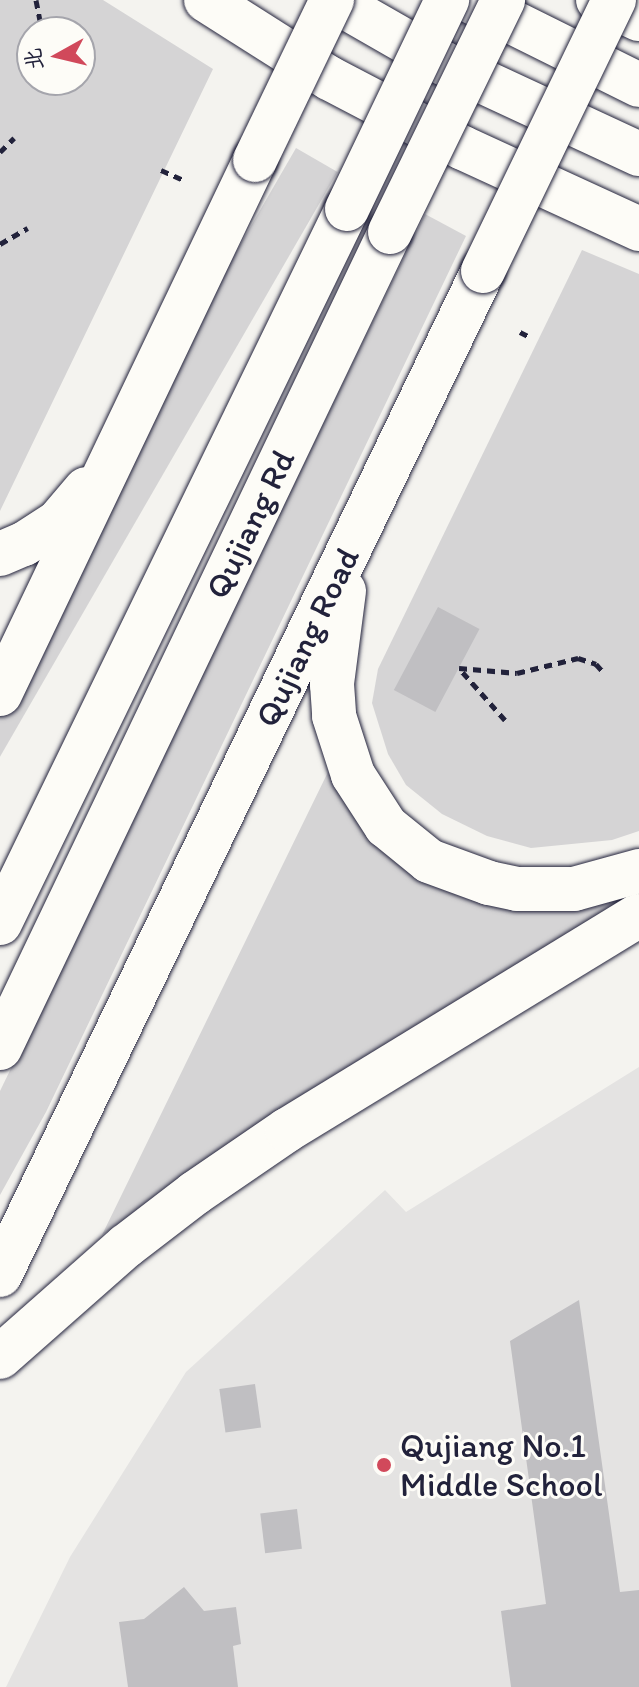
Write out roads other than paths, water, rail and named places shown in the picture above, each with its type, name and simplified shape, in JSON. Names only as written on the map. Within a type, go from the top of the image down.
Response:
[{"type":"main road","points":[[206,0],[329,78],[463,148],[639,229]]},
{"type":"main road","points":[[0,694],[333,0],[443,63],[639,154]]},
{"type":"main road","name":"Qujiang Rd","points":[[0,923],[447,0]]},
{"type":"main road","points":[[468,0],[639,85]]},
{"type":"main road","name":"Qujiang Rd","points":[[0,1048],[503,0]]},
{"type":"main road","points":[[598,0],[639,19]]},
{"type":"main road","name":"Qujiang Road","points":[[0,1275],[614,0]]},
{"type":"main road","points":[[0,554],[24,544],[58,522],[87,488],[128,427]]},
{"type":"main road","points":[[352,543],[335,641],[333,710],[340,744],[353,775],[386,826],[429,861],[489,883],[517,889],[574,889],[639,871]]},
{"type":"main road","points":[[0,1357],[126,1246],[195,1193],[287,1130],[639,915]]},
{"type":"place","name":"Qujiang No.1 Middle School","points":[[384,1465]]}]
